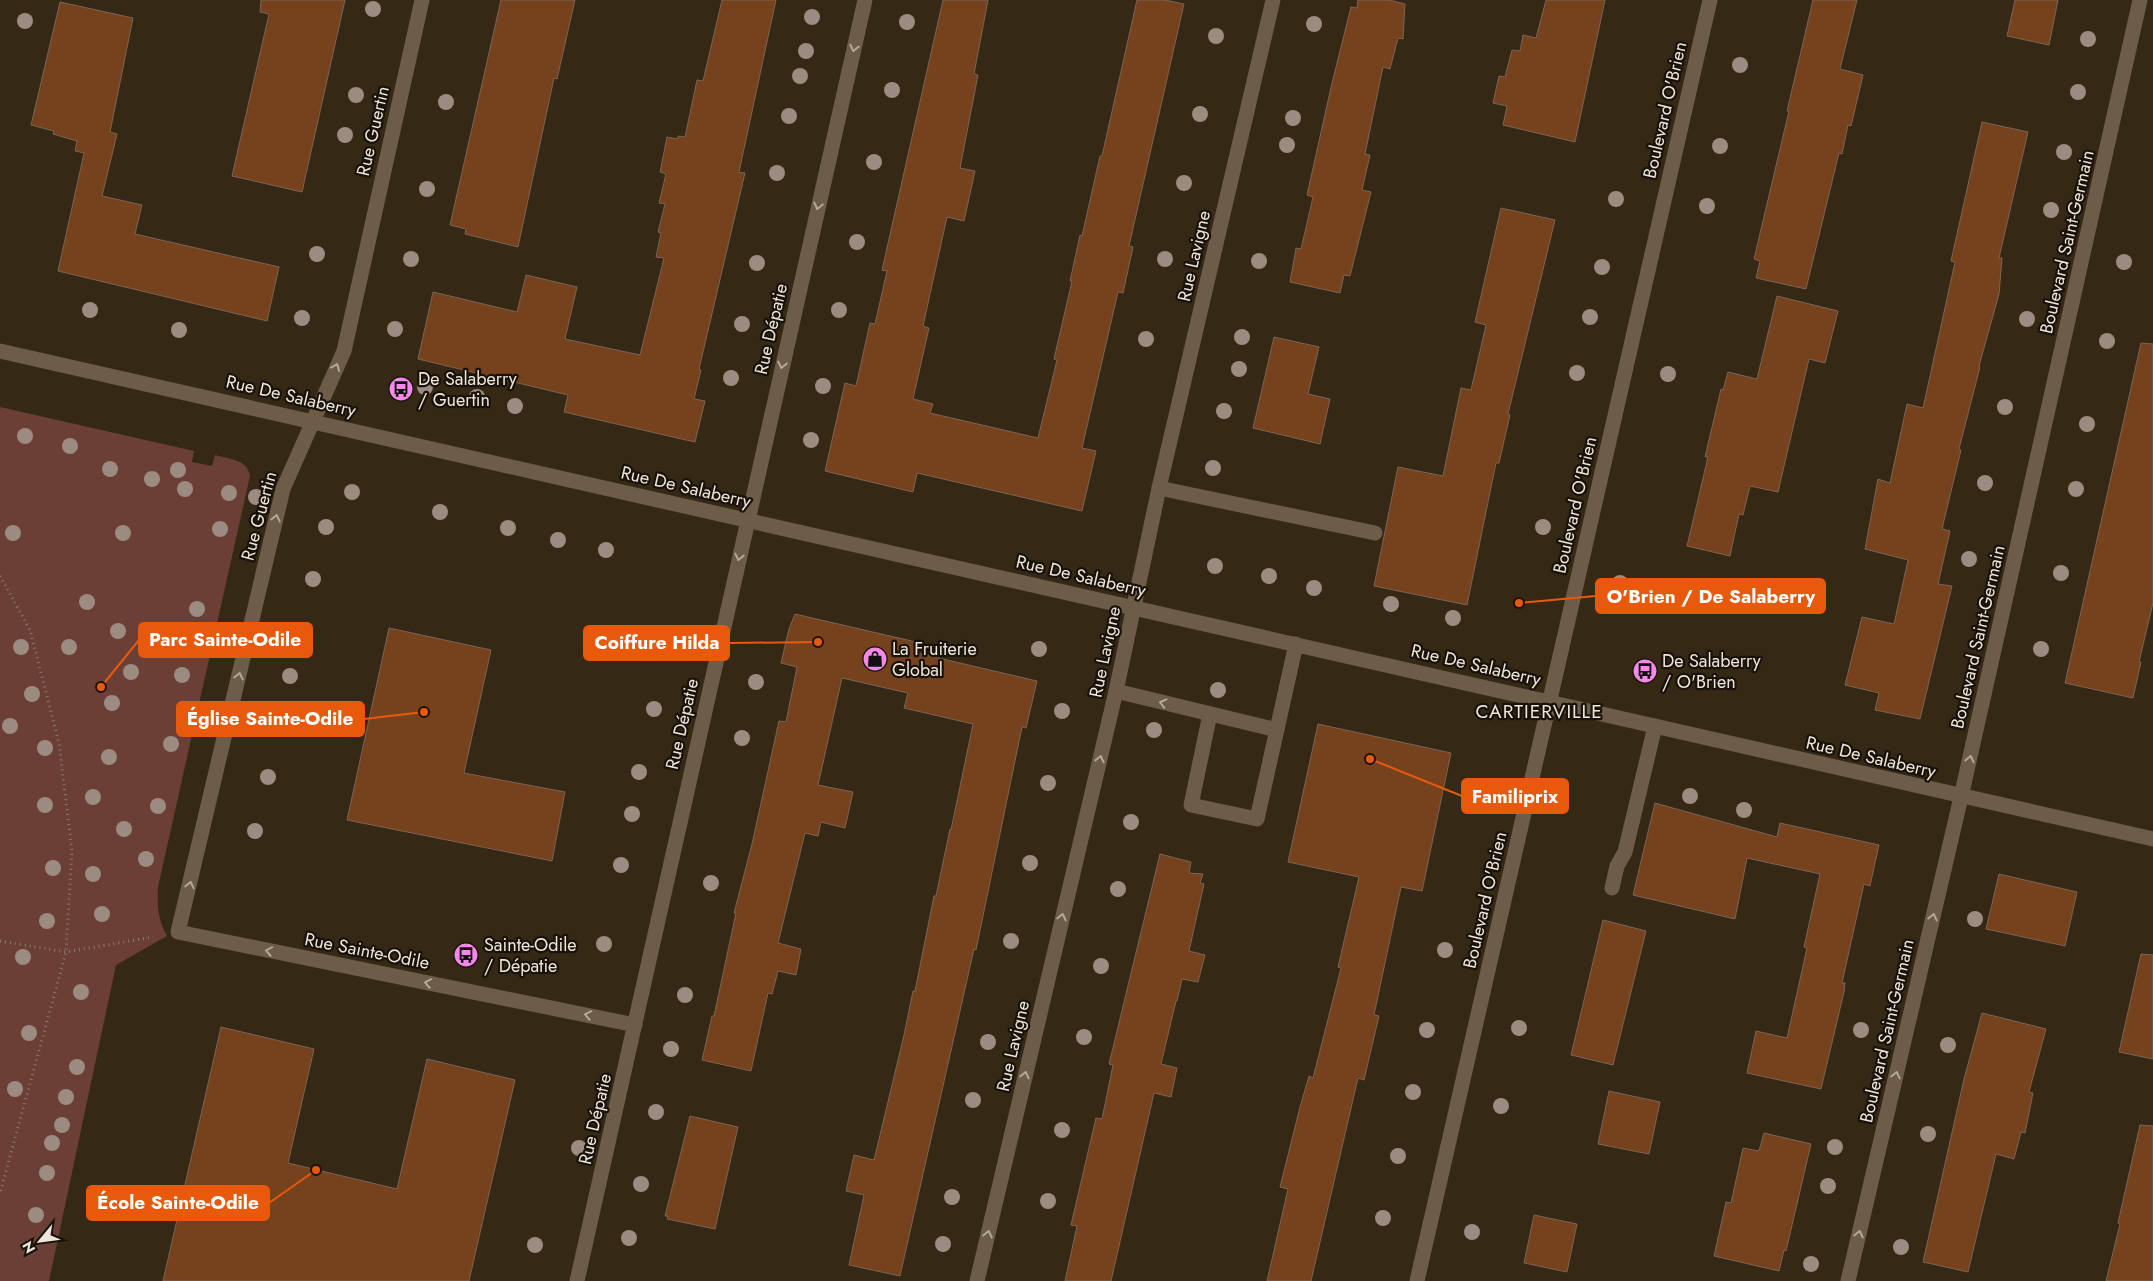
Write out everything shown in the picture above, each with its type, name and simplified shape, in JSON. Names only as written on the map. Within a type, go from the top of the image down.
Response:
[{"type":"street","name":"Rue Guertin","points":[[178,932],[283,489],[344,351],[422,0]]},
{"type":"street","name":"Rue Dépatie","points":[[577,1281],[865,0]]},
{"type":"street","name":"Rue Lavigne","points":[[977,1281],[1116,691],[1159,488],[1273,0]]},
{"type":"street","name":"Boulevard O'Brien","points":[[1417,1281],[1710,0]]},
{"type":"street","name":"Boulevard Saint-Germain","points":[[1848,1281],[1961,797],[2140,0]]},
{"type":"street","name":"Rue De Salaberry","points":[[0,351],[2153,839]]},
{"type":"street","points":[[1159,488],[1375,533]]},
{"type":"street","points":[[1210,714],[1191,805],[1257,819],[1296,644]]},
{"type":"street","points":[[1116,691],[1277,730]]},
{"type":"street","points":[[1612,888],[1618,866],[1625,852],[1655,726]]},
{"type":"street","name":"Rue Sainte-Odile","points":[[178,932],[636,1025]]},
{"type":"path","points":[[0,576],[30,630],[60,743],[72,851],[66,952],[0,1193]]},
{"type":"path","points":[[0,941],[66,952],[178,932]]},
{"type":"shaded area","points":[[0,407],[194,451],[192,462],[212,466],[215,455],[231,459],[246,466],[250,476],[158,887],[159,912],[167,936],[116,965],[49,1281],[0,1281]]},
{"type":"building","points":[[261,0],[345,0],[302,192],[232,176],[269,14],[260,12]]},
{"type":"building","points":[[501,0],[575,0],[557,79],[554,78],[518,247],[465,234],[466,229],[450,225]]},
{"type":"building","points":[[722,0],[776,0],[739,172],[745,173],[699,369],[701,370],[694,399],[705,401],[695,442],[564,412],[568,395],[418,359],[433,292],[517,312],[526,275],[577,287],[565,339],[640,355],[664,258],[656,257],[661,233],[658,232],[665,204],[659,203],[666,174],[660,172],[667,137],[678,139],[678,136],[685,137],[697,80],[703,81]]},
{"type":"building","points":[[943,0],[988,0],[974,74],[978,75],[960,168],[975,171],[964,221],[947,217],[923,326],[929,328],[913,399],[933,404],[930,413],[1038,438],[1057,360],[1054,359],[1072,281],[1070,281],[1080,235],[1082,236],[1100,156],[1102,156],[1137,0],[1165,0],[1184,4],[1129,246],[1133,247],[1123,293],[1118,292],[1082,448],[1096,451],[1082,511],[917,473],[913,492],[825,471],[845,383],[856,386],[870,323],[875,324],[887,271],[882,270]]},
{"type":"building","points":[[1358,0],[1389,0],[1405,4],[1403,39],[1398,38],[1390,69],[1383,67],[1365,154],[1370,155],[1362,190],[1371,192],[1350,276],[1344,275],[1340,293],[1290,282],[1296,248],[1301,249],[1313,197],[1307,195],[1332,83],[1351,7],[1357,8]]},
{"type":"building","points":[[1546,0],[1605,0],[1575,142],[1503,125],[1507,106],[1493,103],[1499,76],[1505,77],[1512,50],[1520,51],[1523,35],[1536,38]]},
{"type":"building","points":[[1813,0],[1857,0],[1840,69],[1863,75],[1851,126],[1848,125],[1842,154],[1839,153],[1806,289],[1756,278],[1760,261],[1754,259]]},
{"type":"building","points":[[2015,0],[2058,0],[2049,45],[2007,36]]},
{"type":"building","points":[[60,2],[133,18],[110,132],[117,134],[102,196],[142,205],[135,234],[279,267],[267,321],[58,271],[84,153],[75,151],[77,141],[53,134],[54,131],[31,125]]},
{"type":"building","points":[[1982,122],[2028,132],[1999,258],[2002,258],[1999,294],[1979,366],[1942,529],[1950,531],[1938,584],[1952,586],[1920,719],[1875,710],[1879,693],[1845,685],[1862,617],[1894,624],[1908,560],[1865,549],[1878,479],[1890,483],[1907,404],[1923,408],[1955,262],[1951,261]]},
{"type":"building","points":[[1501,208],[1555,220],[1508,414],[1510,415],[1499,463],[1496,463],[1467,605],[1374,586],[1398,467],[1443,476],[1461,388],[1471,390],[1486,325],[1475,322]]},
{"type":"building","points":[[1777,296],[1838,311],[1825,363],[1809,359],[1778,492],[1750,486],[1743,515],[1739,514],[1730,556],[1687,546],[1708,457],[1705,457],[1721,389],[1723,390],[1728,372],[1757,379]]},
{"type":"building","points":[[1274,337],[1319,347],[1308,394],[1330,399],[1320,444],[1253,428]]},
{"type":"building","points":[[2141,343],[2153,344],[2153,603],[2139,662],[2141,662],[2133,698],[2065,683]]},
{"type":"building","points":[[795,614],[916,642],[915,645],[919,646],[917,653],[1037,681],[1026,728],[1022,727],[976,950],[974,949],[900,1276],[849,1265],[864,1195],[846,1191],[854,1155],[874,1160],[913,991],[915,991],[934,896],[936,896],[951,830],[973,724],[904,708],[908,693],[842,678],[818,785],[853,792],[845,828],[821,822],[818,836],[805,833],[778,943],[801,949],[796,975],[778,971],[772,994],[768,993],[751,1071],[702,1060],[712,1016],[714,1016],[736,913],[734,913],[752,844],[779,721],[786,722],[797,667],[781,663],[789,629]]},
{"type":"building","points":[[389,628],[491,650],[464,773],[565,792],[552,861],[347,820]]},
{"type":"building","points":[[1318,724],[1451,753],[1422,891],[1401,887],[1374,1015],[1379,1016],[1364,1080],[1358,1078],[1311,1281],[1267,1281],[1288,1189],[1280,1187],[1309,1076],[1313,1078],[1341,968],[1338,967],[1359,877],[1288,862]]},
{"type":"building","points":[[1655,803],[1777,837],[1780,823],[1879,845],[1870,886],[1864,884],[1842,983],[1845,983],[1844,992],[1821,1089],[1747,1073],[1756,1031],[1787,1038],[1807,948],[1804,947],[1820,874],[1747,858],[1735,919],[1633,895]]},
{"type":"building","points":[[1160,854],[1191,862],[1189,873],[1203,874],[1200,883],[1204,884],[1189,951],[1205,955],[1198,982],[1182,979],[1161,1064],[1177,1068],[1171,1097],[1154,1093],[1111,1281],[1065,1281],[1077,1226],[1071,1225],[1096,1118],[1102,1119],[1113,1065],[1109,1064]]},
{"type":"building","points":[[1999,874],[2077,892],[2065,946],[1986,929]]},
{"type":"building","points":[[1603,920],[1646,931],[1613,1065],[1571,1055]]},
{"type":"building","points":[[2141,954],[2153,955],[2153,1059],[2119,1052]]},
{"type":"building","points":[[1982,1013],[2046,1029],[2029,1092],[2033,1093],[2025,1133],[2021,1132],[2014,1159],[1996,1154],[1968,1272],[1923,1262],[1964,1079]]},
{"type":"building","points":[[221,1027],[314,1049],[288,1163],[397,1189],[427,1059],[515,1080],[469,1281],[163,1281]]},
{"type":"building","points":[[1609,1091],[1660,1102],[1649,1154],[1598,1144]]},
{"type":"building","points":[[690,1116],[738,1127],[715,1229],[667,1219],[668,1216],[665,1216]]},
{"type":"building","points":[[2140,1125],[2153,1126],[2153,1281],[2106,1281],[2120,1224],[2118,1223]]},
{"type":"building","points":[[1764,1133],[1811,1144],[1786,1251],[1784,1250],[1779,1271],[1714,1256],[1726,1202],[1731,1203],[1743,1148],[1759,1151]]},
{"type":"building","points":[[1534,1215],[1577,1224],[1567,1272],[1524,1263]]},
{"type":"place","name":"De Salaberry / Guertin","points":[[401,389]]},
{"type":"place","name":"O'Brien / De Salaberry","points":[[1519,603]]},
{"type":"place","name":"Coiffure Hilda","points":[[818,642]]},
{"type":"place","name":"La Fruiterie Global","points":[[875,659]]},
{"type":"place","name":"De Salaberry / O'Brien","points":[[1645,671]]},
{"type":"place","name":"Parc Sainte-Odile","points":[[101,687]]},
{"type":"place","name":"Église Sainte-Odile","points":[[424,712]]},
{"type":"place","name":"Familiprix","points":[[1370,759]]},
{"type":"place","name":"Sainte-Odile / Dépatie","points":[[466,955]]},
{"type":"place","name":"École Sainte-Odile","points":[[316,1170]]},
{"type":"district","name":"CARTIERVILLE","points":[[1539,711]]}]
